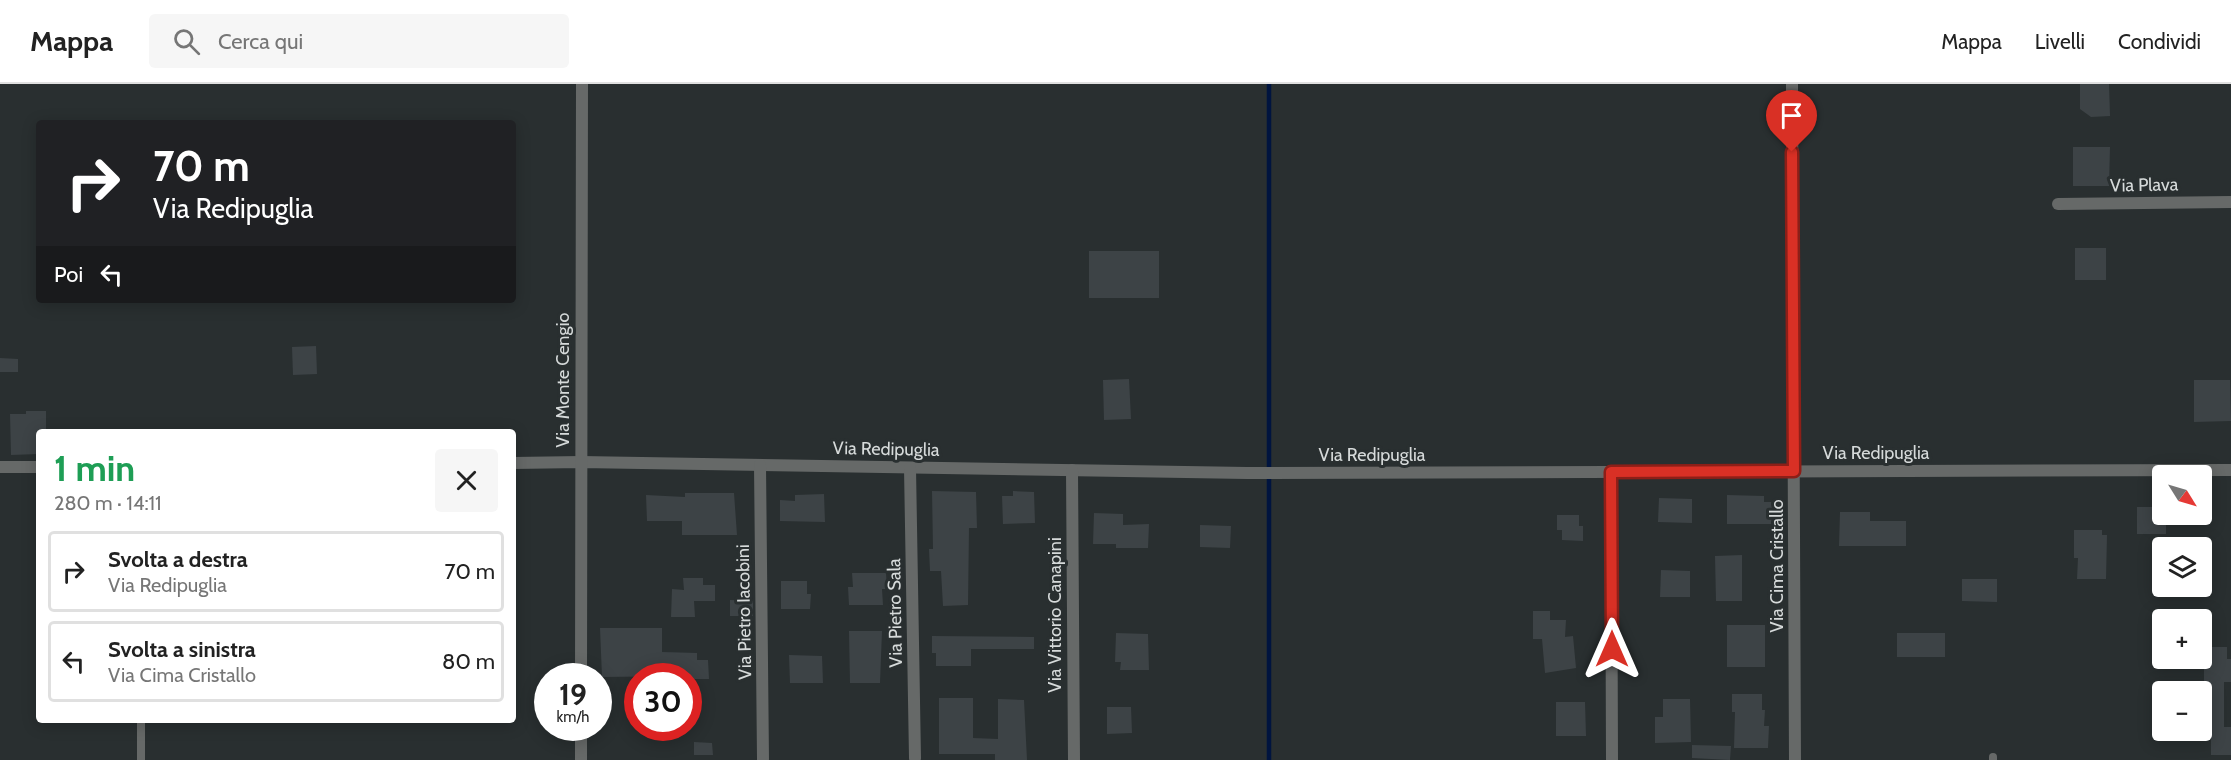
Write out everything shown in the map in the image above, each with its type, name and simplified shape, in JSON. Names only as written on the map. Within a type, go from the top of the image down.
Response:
[{"type":"street","name":"Via Monte Cengio","points":[[581,663],[582,84]]},
{"type":"street","name":"Via Cima Cristallo","points":[[1792,84],[1795,760]]},
{"type":"street","name":"Via Plava","points":[[2058,204],[2231,202]]},
{"type":"street","name":"Via Redipuglia","points":[[516,463],[581,462],[1247,473],[2231,470]]},
{"type":"street","name":"Via Pietro Iacobini","points":[[760,465],[763,759]]},
{"type":"street","points":[[0,467],[36,467]]},
{"type":"street","name":"Via Pietro Sala","points":[[910,468],[915,758]]},
{"type":"street","name":"Via Vittorio Canapini","points":[[1072,470],[1074,760]]},
{"type":"street","points":[[1611,472],[1612,760]]},
{"type":"street","points":[[581,741],[581,760]]},
{"type":"lane","points":[[141,723],[141,760]]},
{"type":"building","points":[[2080,84],[2109,84],[2110,116],[2091,117],[2080,109]]},
{"type":"building","points":[[2073,147],[2110,147],[2109,186],[2073,186]]},
{"type":"building","points":[[2075,248],[2106,248],[2106,280],[2075,280]]},
{"type":"building","points":[[1089,251],[1159,251],[1159,298],[1089,298]]},
{"type":"building","points":[[316,346],[317,374],[293,375],[292,347]]},
{"type":"building","points":[[0,358],[18,359],[18,372],[0,372]]},
{"type":"building","points":[[1129,379],[1131,419],[1104,420],[1103,380]]},
{"type":"building","points":[[2194,380],[2230,380],[2231,421],[2194,422]]},
{"type":"building","points":[[26,411],[46,411],[46,429],[36,429],[36,454],[11,455],[10,414],[26,414]]},
{"type":"building","points":[[932,491],[976,492],[977,528],[969,528],[968,605],[943,606],[941,571],[930,571],[929,549],[933,549]]},
{"type":"building","points":[[1013,491],[1034,492],[1035,523],[1003,524],[1002,496],[1013,496]]},
{"type":"building","points":[[685,493],[734,493],[737,535],[682,535],[682,521],[647,521],[646,495],[685,497]]},
{"type":"building","points":[[824,494],[825,522],[780,521],[780,500],[795,501],[795,495]]},
{"type":"building","points":[[1727,495],[1764,496],[1764,502],[1780,502],[1780,508],[1784,508],[1784,524],[1727,524]]},
{"type":"building","points":[[1659,498],[1692,499],[1692,523],[1658,522]]},
{"type":"building","points":[[2137,507],[2152,507],[2152,525],[2166,525],[2166,534],[2137,534]]},
{"type":"building","points":[[1840,512],[1870,512],[1870,521],[1906,521],[1906,546],[1839,546]]},
{"type":"building","points":[[1094,513],[1123,514],[1123,525],[1149,524],[1148,548],[1116,548],[1116,544],[1093,544]]},
{"type":"building","points":[[1557,515],[1579,515],[1579,526],[1583,526],[1583,541],[1562,540],[1562,530],[1557,530]]},
{"type":"building","points":[[1200,525],[1231,526],[1230,548],[1200,547]]},
{"type":"building","points":[[2074,530],[2102,530],[2102,535],[2107,535],[2106,579],[2077,579],[2078,558],[2074,558]]},
{"type":"building","points":[[1742,555],[1742,601],[1716,601],[1715,556]]},
{"type":"building","points":[[1661,570],[1690,571],[1690,597],[1660,597]]},
{"type":"building","points":[[852,573],[886,573],[887,589],[882,589],[883,605],[849,605],[848,587],[853,587]]},
{"type":"building","points":[[683,578],[703,578],[703,585],[715,585],[715,601],[694,601],[695,617],[671,617],[672,589],[684,590]]},
{"type":"building","points":[[1962,579],[1997,579],[1997,602],[1962,601]]},
{"type":"building","points":[[781,581],[807,581],[807,594],[811,594],[810,609],[781,609]]},
{"type":"building","points":[[730,600],[753,601],[753,616],[730,616]]},
{"type":"building","points":[[1533,611],[1550,611],[1550,620],[1566,620],[1565,637],[1573,636],[1576,668],[1545,673],[1542,639],[1533,639]]},
{"type":"building","points":[[1727,625],[1765,625],[1765,667],[1727,667]]},
{"type":"building","points":[[600,628],[662,628],[662,652],[697,653],[697,660],[708,660],[709,679],[702,679],[702,663],[624,663],[624,677],[612,677],[612,663],[601,663]]},
{"type":"building","points":[[849,631],[882,631],[880,683],[850,683]]},
{"type":"building","points":[[1116,633],[1148,634],[1149,670],[1120,670],[1121,662],[1115,662]]},
{"type":"building","points":[[1897,633],[1945,633],[1945,657],[1897,657]]},
{"type":"building","points":[[932,636],[1034,637],[1034,649],[971,649],[971,666],[936,666],[936,653],[932,653]]},
{"type":"building","points":[[2212,647],[2227,647],[2227,659],[2231,659],[2231,682],[2224,682],[2224,727],[2231,727],[2231,755],[2211,755],[2212,681],[2204,681],[2204,669],[2212,669]]},
{"type":"building","points":[[789,655],[822,656],[823,683],[790,683]]},
{"type":"building","points":[[1732,694],[1762,694],[1762,710],[1765,710],[1764,726],[1769,726],[1768,748],[1734,748],[1735,712],[1732,712]]},
{"type":"building","points":[[939,698],[973,698],[973,738],[998,739],[998,699],[1024,700],[1027,760],[995,760],[995,754],[939,754]]},
{"type":"building","points":[[1663,699],[1690,699],[1691,742],[1655,743],[1655,717],[1663,717]]},
{"type":"building","points":[[1556,702],[1585,702],[1586,736],[1556,736]]},
{"type":"building","points":[[1107,707],[1131,707],[1132,733],[1107,734]]},
{"type":"building","points":[[694,742],[712,743],[713,755],[694,755]]},
{"type":"building","points":[[1692,745],[1731,746],[1730,760],[1692,758]]},
{"type":"waterway","points":[[1269,84],[1269,760]]},
{"type":"route","points":[[1612,649],[1611,472],[1794,471],[1792,152]]}]
